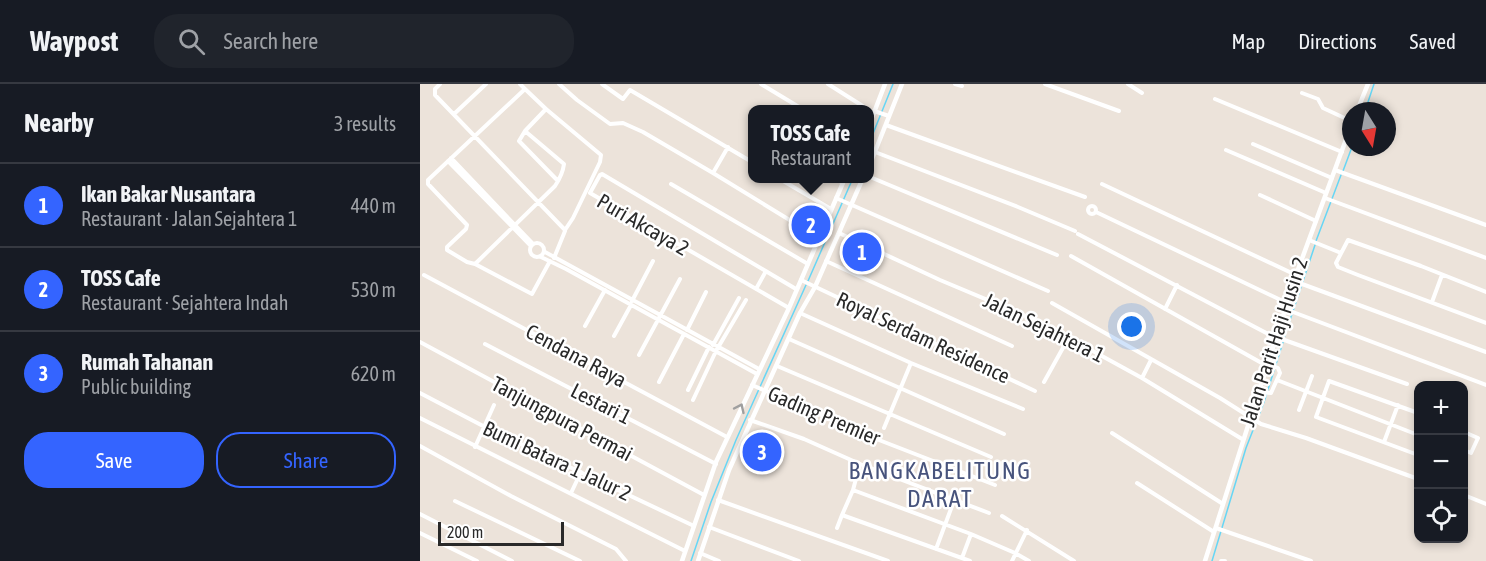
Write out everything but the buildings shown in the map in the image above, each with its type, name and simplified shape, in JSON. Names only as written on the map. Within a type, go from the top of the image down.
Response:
[{"type":"street","points":[[440,84],[435,89],[435,95],[565,230]]},
{"type":"street","points":[[454,114],[486,84]]},
{"type":"street","points":[[520,84],[601,155],[600,162],[568,228],[532,294],[447,250],[447,247],[466,229],[467,225],[428,184],[428,180],[525,89]]},
{"type":"street","points":[[559,84],[610,124],[626,124],[819,237]]},
{"type":"street","points":[[602,84],[623,99],[630,90],[748,159]]},
{"type":"street","points":[[761,84],[796,105]]},
{"type":"street","points":[[828,84],[863,105]]},
{"type":"street","points":[[874,109],[885,84]]},
{"type":"street","points":[[902,84],[887,115],[886,125],[875,152],[1018,207],[1077,233],[1278,338],[1407,384]]},
{"type":"street","points":[[955,84],[962,86]]},
{"type":"street","points":[[1045,84],[1119,111]]},
{"type":"street","points":[[1128,84],[1142,93]]},
{"type":"street","points":[[1361,102],[1368,84]]},
{"type":"street","points":[[1302,93],[1318,99],[1323,108],[1342,117]]},
{"type":"street","points":[[1215,99],[1341,152]]},
{"type":"street","points":[[546,109],[525,131],[519,141],[558,182]]},
{"type":"street","points":[[874,111],[887,115]]},
{"type":"street","points":[[886,125],[1085,197]]},
{"type":"street","points":[[475,264],[558,182],[564,164],[525,131]]},
{"type":"street","points":[[1253,144],[1332,178]]},
{"type":"street","points":[[713,173],[728,147]]},
{"type":"street","points":[[1226,150],[1329,199],[1486,258]]},
{"type":"street","name":"Jalan Parit Haji Husin 2","points":[[1205,561],[1242,439],[1252,419],[1258,392],[1289,310],[1287,303],[1295,278],[1316,221],[1329,199],[1332,178],[1340,171],[1341,152]]},
{"type":"street","points":[[450,160],[532,245]]},
{"type":"street","points":[[1340,171],[1486,225]]},
{"type":"street","name":"Puri Akcaya 2","points":[[789,308],[590,193],[602,174],[796,289]]},
{"type":"street","points":[[874,179],[1058,255]]},
{"type":"street","points":[[787,183],[831,209]]},
{"type":"street","points":[[682,561],[704,495],[727,437],[753,386],[796,289],[802,281],[843,183]]},
{"type":"street","points":[[698,561],[726,476],[750,420],[826,261],[849,202],[860,183]]},
{"type":"street","points":[[671,184],[808,264]]},
{"type":"street","points":[[1102,184],[1295,278],[1486,352]]},
{"type":"street","points":[[1260,195],[1316,221]]},
{"type":"street","points":[[838,198],[1048,291]]},
{"type":"street","points":[[1095,212],[1287,303]]},
{"type":"street","name":"Jalan Sejahtera 1","points":[[838,232],[940,280],[1040,322],[1142,378],[1242,439]]},
{"type":"street","points":[[1310,240],[1341,253]]},
{"type":"street","points":[[1486,292],[1348,240],[1336,263],[1338,267],[1486,323]]},
{"type":"street","points":[[532,245],[541,244],[552,260]]},
{"type":"street","points":[[532,245],[530,251],[532,256],[552,260],[758,371]]},
{"type":"street","points":[[541,257],[545,252]]},
{"type":"street","points":[[1071,256],[1165,309],[1278,368],[1280,373],[1270,393],[1258,392]]},
{"type":"street","points":[[614,336],[653,261]]},
{"type":"street","points":[[826,261],[1012,346]]},
{"type":"street","points":[[756,289],[766,271]]},
{"type":"street","name":"Cendana Raya","points":[[424,275],[727,437]]},
{"type":"street","points":[[1432,302],[1442,275]]},
{"type":"street","points":[[639,355],[680,279]]},
{"type":"street","name":"Royal Serdam Residence","points":[[802,281],[1035,391]]},
{"type":"street","points":[[1165,309],[1177,285]]},
{"type":"street","points":[[585,326],[606,289]]},
{"type":"street","points":[[659,382],[706,292]]},
{"type":"street","points":[[688,390],[738,298]]},
{"type":"street","points":[[693,400],[717,349],[746,300]]},
{"type":"street","points":[[1052,303],[1220,398],[1260,424],[1414,477]]},
{"type":"street","points":[[1289,310],[1486,385]]},
{"type":"street","points":[[801,313],[911,363],[1023,409]]},
{"type":"street","points":[[1044,382],[1069,337]]},
{"type":"street","points":[[789,339],[1004,434]]},
{"type":"street","name":"Tanjungpura Permai","points":[[420,342],[704,495]]},
{"type":"street","name":"Lestari 1","points":[[486,344],[716,464]]},
{"type":"street","points":[[1142,378],[1151,360]]},
{"type":"street","points":[[884,428],[911,363]]},
{"type":"street","points":[[777,366],[991,457]]},
{"type":"street","points":[[1299,410],[1308,392],[1312,376]]},
{"type":"street","points":[[1277,380],[1414,433]]},
{"type":"street","points":[[1414,411],[1329,381],[1316,416],[1414,453]]},
{"type":"street","name":"Gading Premier","points":[[753,386],[995,485]]},
{"type":"street","name":"Bumi Batara 1 Jalur 2","points":[[420,393],[484,427],[694,526]]},
{"type":"street","points":[[475,447],[494,405]]},
{"type":"street","points":[[1383,442],[1398,405]]},
{"type":"street","points":[[420,418],[685,551]]},
{"type":"street","points":[[750,420],[804,439],[860,464],[955,498],[989,513]]},
{"type":"street","points":[[1112,433],[1222,504]]},
{"type":"street","points":[[1468,434],[1478,438],[1471,453],[1468,452]]},
{"type":"street","points":[[420,446],[511,496],[616,549],[626,561]]},
{"type":"street","points":[[571,493],[581,472]]},
{"type":"street","points":[[837,528],[857,475]]},
{"type":"street","points":[[1137,483],[1216,530],[1311,561]]},
{"type":"street","points":[[853,490],[1016,552],[1029,561]]},
{"type":"street","points":[[1468,497],[1486,504]]},
{"type":"street","points":[[936,549],[955,498]]},
{"type":"street","points":[[718,500],[888,561]]},
{"type":"street","points":[[455,501],[580,561]]},
{"type":"street","points":[[420,514],[512,561]]},
{"type":"street","points":[[842,515],[970,561]]},
{"type":"street","points":[[1002,516],[1074,561]]},
{"type":"street","points":[[710,527],[799,561]]},
{"type":"street","points":[[1012,561],[1027,530]]},
{"type":"street","points":[[420,533],[477,561]]},
{"type":"street","points":[[962,558],[971,534]]},
{"type":"street","points":[[700,553],[719,561]]},
{"type":"waterway","points":[[874,131],[893,84]]},
{"type":"waterway","points":[[1368,102],[1374,84]]},
{"type":"waterway","points":[[1343,171],[1349,156]]},
{"type":"waterway","points":[[1316,241],[1341,175]]},
{"type":"waterway","points":[[808,281],[851,183]]},
{"type":"waterway","points":[[1284,338],[1315,245]]},
{"type":"waterway","points":[[691,561],[711,502],[736,440],[806,285]]},
{"type":"waterway","points":[[1212,561],[1246,448],[1264,402],[1283,342]]},
{"type":"place","name":"TOSS Cafe","points":[[811,225]]},
{"type":"place","name":"Ikan Bakar Nusantara","points":[[862,252]]},
{"type":"place","name":"Rumah Tahanan","points":[[762,452]]},
{"type":"district","name":"BANGKABELITUNG DARAT","points":[[940,485]]}]
